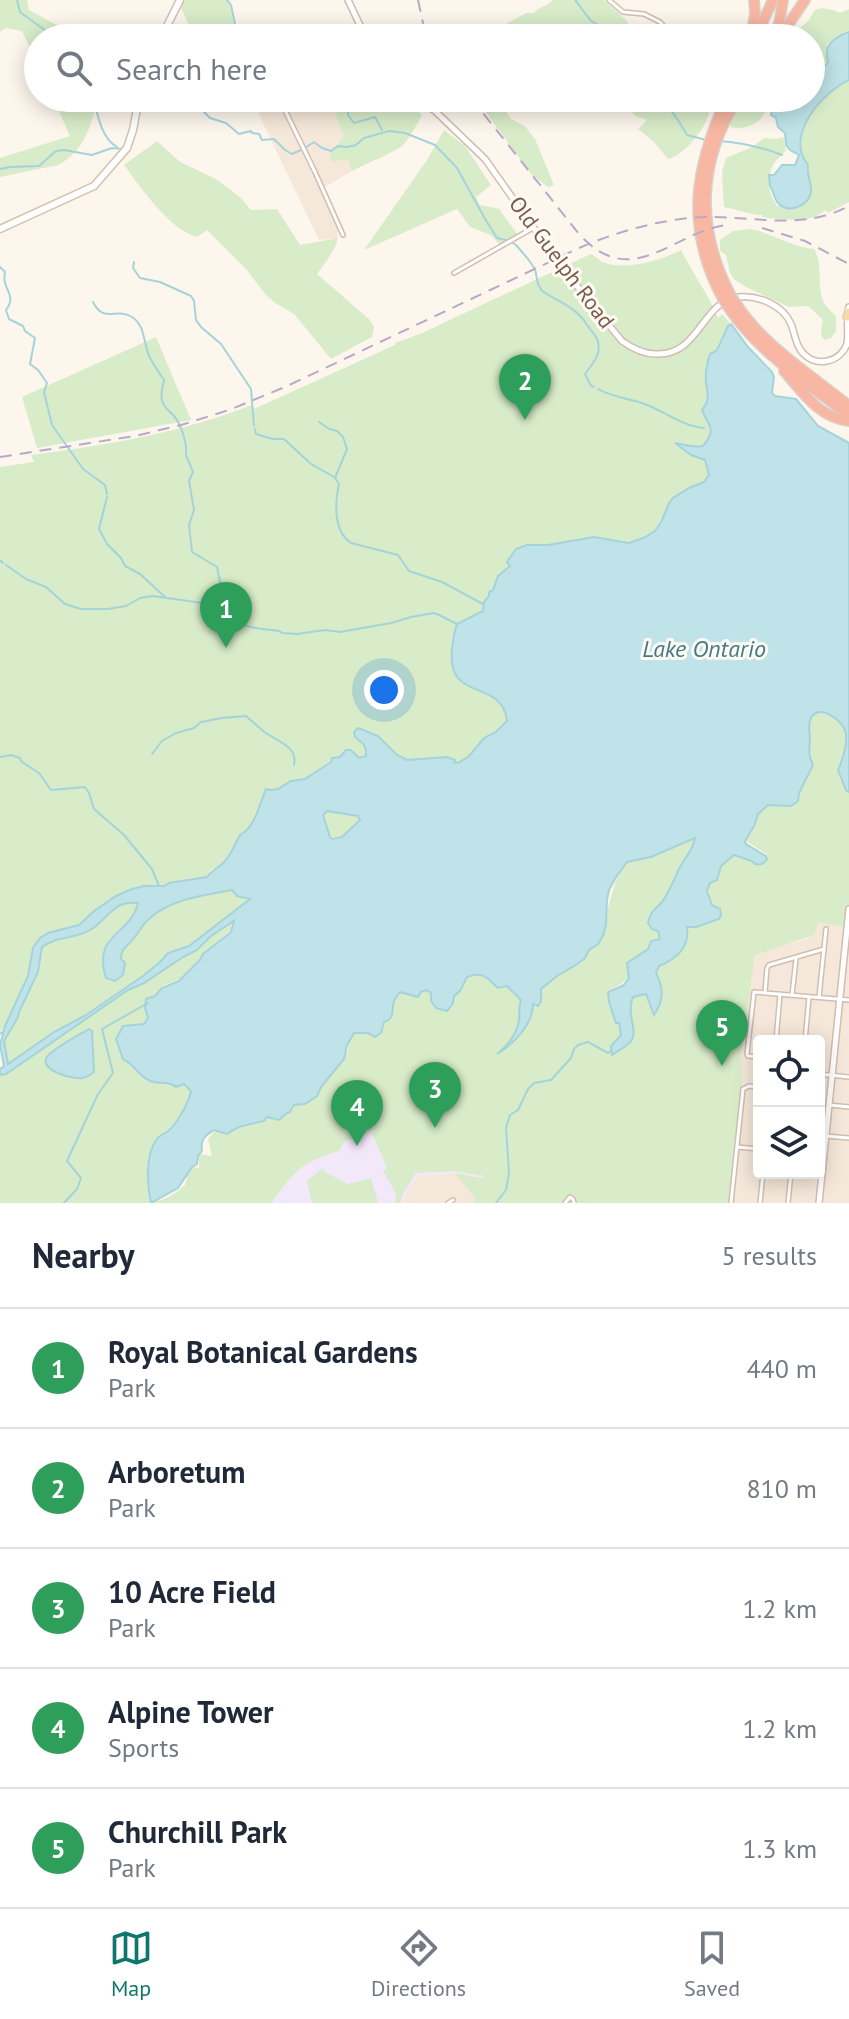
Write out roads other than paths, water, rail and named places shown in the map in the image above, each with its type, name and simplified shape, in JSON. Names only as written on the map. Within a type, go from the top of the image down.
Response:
[{"type":"highway","points":[[754,0],[754,24]]},
{"type":"highway","points":[[760,24],[773,0]]},
{"type":"highway","points":[[779,24],[783,0]]},
{"type":"highway","points":[[787,24],[805,0]]},
{"type":"highway","points":[[722,112],[703,161],[699,187],[698,217],[708,266],[734,308],[757,331],[849,403]]},
{"type":"highway","points":[[727,298],[710,246],[705,211],[711,160],[728,112]]},
{"type":"highway","points":[[734,308],[740,324],[815,406],[829,416],[847,419]]},
{"type":"main road","points":[[168,24],[180,0]]},
{"type":"main road","points":[[0,229],[94,186],[127,148],[136,112]]},
{"type":"street","points":[[348,0],[360,24]]},
{"type":"street","points":[[609,0],[623,12],[644,14],[662,24]]},
{"type":"street","points":[[286,112],[343,235]]},
{"type":"street","name":"Old Guelph Road","points":[[434,112],[485,159],[563,269],[622,341],[635,350],[648,354],[678,350],[689,342],[723,303],[738,297],[749,297],[778,308],[791,324],[802,352],[813,360],[827,361],[842,353],[846,347],[848,312]]},
{"type":"street","points":[[454,273],[533,228]]},
{"type":"street","points":[[825,1141],[849,909]]},
{"type":"street","points":[[819,998],[826,929]]},
{"type":"street","points":[[765,992],[768,966],[824,949]]},
{"type":"street","points":[[792,995],[796,957]]},
{"type":"street","points":[[753,1056],[748,1056],[747,1052],[754,992],[849,1000]]},
{"type":"street","points":[[777,1035],[780,994]]},
{"type":"street","points":[[806,1035],[809,997]]},
{"type":"street","points":[[825,1075],[849,1077]]},
{"type":"street","points":[[731,1203],[743,1089],[753,1087]]},
{"type":"street","points":[[829,1105],[849,1107]]},
{"type":"street","points":[[826,1136],[849,1138]]},
{"type":"street","points":[[737,1147],[753,1148]]},
{"type":"street","points":[[760,1203],[762,1179]]},
{"type":"street","points":[[788,1203],[790,1179]]},
{"type":"street","points":[[819,1203],[821,1179]]},
{"type":"street","points":[[565,1203],[571,1197],[574,1203]]},
{"type":"street","points":[[448,1203],[453,1200]]},
{"type":"water","points":[[849,32],[849,80],[825,98],[827,51],[838,37]]},
{"type":"water","points":[[771,112],[812,112],[800,141],[808,165],[811,192],[807,201],[798,207],[788,208],[779,204],[770,186],[769,175],[774,175],[782,165],[795,165],[799,155],[786,145],[785,133]]},
{"type":"water","name":"Lake Ontario","points":[[731,324],[772,372],[772,393],[775,396],[796,399],[818,426],[849,443],[849,792],[838,770],[846,743],[844,728],[829,714],[817,712],[809,725],[809,752],[813,765],[798,801],[791,806],[768,805],[758,814],[745,841],[767,859],[755,864],[734,855],[721,866],[717,880],[710,883],[707,891],[712,905],[720,909],[719,919],[687,927],[684,946],[671,960],[659,966],[656,973],[662,994],[657,1010],[654,1015],[646,994],[633,997],[634,1034],[627,1045],[612,1055],[611,1046],[621,1035],[608,992],[624,985],[629,978],[627,963],[648,949],[651,941],[660,939],[658,931],[648,923],[649,919],[667,894],[695,838],[651,857],[627,862],[609,890],[606,924],[598,944],[589,950],[585,958],[541,989],[541,1001],[538,1006],[533,1004],[526,1026],[503,1050],[497,1054],[516,1030],[521,1000],[507,986],[498,988],[481,975],[467,977],[447,1011],[436,1008],[431,1001],[431,993],[426,990],[418,997],[400,992],[394,1001],[392,1016],[384,1022],[381,1033],[375,1037],[368,1033],[354,1033],[344,1059],[317,1096],[305,1104],[294,1105],[279,1120],[267,1117],[264,1121],[227,1134],[214,1130],[204,1138],[197,1164],[178,1188],[151,1203],[148,1179],[150,1153],[157,1139],[179,1118],[191,1091],[184,1084],[176,1087],[146,1079],[123,1059],[116,1039],[123,1026],[144,1024],[148,1018],[146,999],[179,981],[203,954],[231,932],[234,921],[197,950],[128,990],[6,1074],[0,1075],[0,1069],[4,1066],[0,1045],[5,1026],[28,976],[33,948],[48,933],[79,925],[116,896],[132,889],[207,877],[231,854],[240,835],[250,826],[266,789],[278,789],[291,781],[305,779],[346,750],[351,750],[359,758],[366,756],[364,745],[355,737],[354,732],[358,728],[378,736],[397,755],[407,760],[447,757],[458,763],[469,756],[484,738],[496,732],[507,721],[503,708],[486,693],[465,684],[452,666],[457,624],[483,611],[489,592],[493,590],[498,576],[510,566],[507,562],[516,549],[594,537],[629,543],[655,531],[673,498],[704,482],[709,475],[705,460],[691,455],[675,443],[703,446],[710,436],[702,410],[708,397],[706,368],[710,354],[716,351]],"holes":[[[327,811],[358,816],[360,820],[342,837],[332,839],[323,815]],[[232,890],[237,896],[250,899],[189,946],[168,953],[143,976],[8,1064],[4,1041],[38,972],[42,947],[90,930],[122,904],[138,903],[134,914],[108,943],[104,952],[106,978],[115,981],[123,975],[123,950],[157,912],[188,899]]]},
{"type":"water","points":[[89,1029],[92,1031],[94,1072],[79,1078],[60,1074],[49,1067],[46,1063],[48,1055]]},
{"type":"waterway","points":[[17,0],[20,12],[36,24]]},
{"type":"waterway","points":[[227,0],[235,24]]},
{"type":"waterway","points":[[575,0],[596,24]]},
{"type":"waterway","points":[[97,112],[104,132],[117,147]]},
{"type":"waterway","points":[[204,112],[239,134],[251,131],[259,134],[262,140],[274,139],[292,154],[301,150]]},
{"type":"waterway","points":[[348,112],[354,123],[375,117],[382,130]]},
{"type":"waterway","points":[[672,112],[687,135],[706,140]]},
{"type":"waterway","points":[[305,148],[314,142],[331,151],[338,146],[356,145],[364,138],[389,131],[405,133],[435,145],[457,168],[497,238],[516,245],[535,269],[542,291],[578,314],[598,341],[598,353],[585,374],[594,387]]},
{"type":"waterway","points":[[720,141],[782,155]]},
{"type":"waterway","points":[[0,169],[39,166],[56,151],[92,155],[112,148],[122,149]]},
{"type":"waterway","points":[[134,262],[133,268],[140,278],[160,282],[191,296],[196,320],[221,344],[251,389],[254,426]]},
{"type":"waterway","points":[[0,267],[5,272],[10,296],[6,310],[9,319],[23,326],[35,338],[30,364],[47,383],[44,392],[52,425],[83,469],[105,485],[107,494]]},
{"type":"waterway","points":[[93,302],[101,312],[126,314],[140,325],[150,358],[164,380],[163,403],[179,424],[186,453]]},
{"type":"waterway","points":[[598,389],[704,428]]},
{"type":"waterway","points":[[319,422],[337,431],[347,449],[335,478],[339,484],[338,524],[345,538],[351,543],[398,555],[409,571],[442,582],[483,604]]},
{"type":"waterway","points":[[255,429],[256,434],[284,439],[311,464],[334,477]]},
{"type":"waterway","points":[[186,455],[193,472],[189,481],[194,510],[189,525],[192,552],[217,567],[226,612]]},
{"type":"waterway","points":[[107,497],[99,529],[107,544],[125,566],[140,574],[165,597]]},
{"type":"waterway","points":[[0,560],[3,563]]},
{"type":"waterway","points":[[6,565],[26,579],[46,587],[65,604],[81,609],[126,606],[140,598],[153,596],[209,604],[249,627],[297,634],[325,630],[340,632],[433,613],[457,624]]},
{"type":"waterway","points":[[152,754],[162,741],[201,722],[246,716],[290,749],[294,765]]},
{"type":"waterway","points":[[0,757],[11,755],[20,758],[39,773],[51,790],[85,787],[94,809],[124,835],[152,869],[159,886]]},
{"type":"waterway","points":[[64,1203],[77,1189],[81,1178],[67,1161],[98,1094],[113,1073],[102,1029],[148,1003]]},
{"type":"waterway","points":[[0,1034],[4,1031]]},
{"type":"waterway","points":[[496,1203],[506,1190],[509,1173],[506,1128],[510,1115],[518,1110],[528,1089],[534,1083],[551,1080],[578,1045],[588,1042],[608,1053],[611,1051]]},
{"type":"railway","points":[[418,0],[423,24]]},
{"type":"railway","points":[[482,112],[579,234],[598,251],[617,258],[634,259],[726,225]]},
{"type":"railway","points":[[0,457],[135,436],[229,410],[285,387],[579,248],[625,231],[672,220],[704,217],[814,218],[849,206]]},
{"type":"railway","points":[[762,228],[805,241],[849,264]]},
{"type":"place","name":"Arboretum","points":[[525,420]]},
{"type":"place","name":"Royal Botanical Gardens","points":[[226,648]]},
{"type":"place","name":"Churchill Park","points":[[722,1066]]},
{"type":"place","name":"10 Acre Field","points":[[435,1128]]},
{"type":"place","name":"Alpine Tower","points":[[357,1146]]}]
